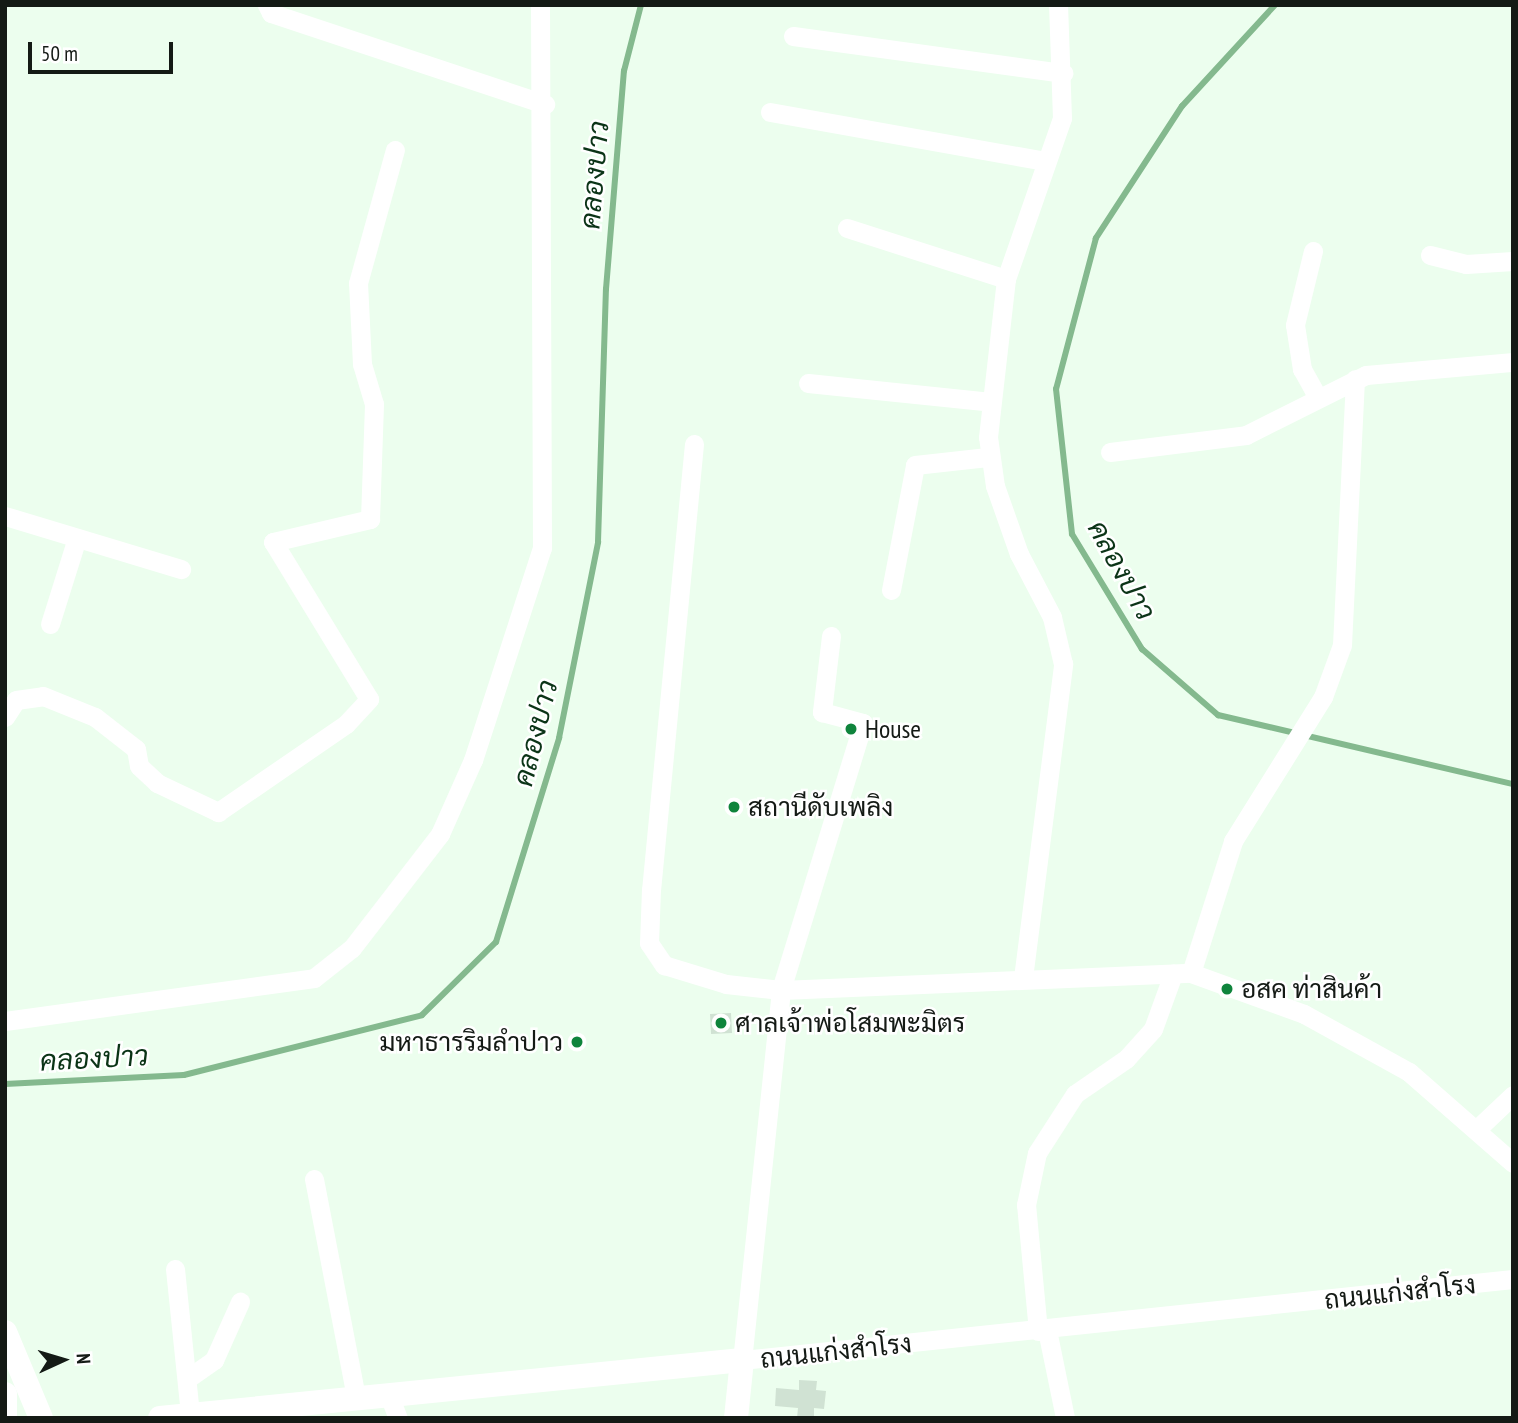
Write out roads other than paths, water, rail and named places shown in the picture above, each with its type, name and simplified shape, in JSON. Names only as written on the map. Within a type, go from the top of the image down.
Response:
[{"type":"main road","points":[[5,1332],[41,1418]]},
{"type":"main road","name":"ถนนแก่งสำโรง","points":[[176,1417],[742,1360]]},
{"type":"main road","points":[[736,1418],[742,1360]]},
{"type":"main road","points":[[5,1394],[5,1415]]},
{"type":"street","points":[[267,5],[296,22],[545,104]]},
{"type":"street","points":[[5,1021],[306,982],[352,948],[440,834],[474,760],[542,548],[545,104],[540,5]]},
{"type":"street","points":[[1023,978],[1063,664],[1052,617],[1019,554],[988,457],[991,402],[1006,279],[1062,118],[1063,73],[1058,5]]},
{"type":"street","points":[[793,36],[1063,73]]},
{"type":"street","points":[[770,112],[1045,161]]},
{"type":"street","points":[[5,717],[16,700],[43,696],[95,717],[136,748],[139,766],[157,783],[218,812],[346,724],[369,699],[273,542],[370,519],[374,404],[362,364],[358,283],[395,150]]},
{"type":"street","points":[[847,228],[1006,279]]},
{"type":"street","points":[[1313,251],[1295,325],[1302,369],[1318,398]]},
{"type":"street","points":[[1430,255],[1466,264],[1513,261]]},
{"type":"street","points":[[1110,452],[1246,435],[1298,414],[1318,398],[1355,379],[1513,362]]},
{"type":"street","points":[[1065,1418],[1042,1330],[1026,1205],[1037,1153],[1075,1094],[1126,1059],[1153,1029],[1182,973],[1233,841],[1323,697],[1342,645],[1355,379]]},
{"type":"street","points":[[808,383],[991,402]]},
{"type":"street","points":[[694,444],[649,943],[664,965],[726,984],[781,990],[1182,973],[1304,1014],[1409,1072],[1513,1163]]},
{"type":"street","points":[[891,590],[915,465],[988,457]]},
{"type":"street","points":[[5,516],[181,569]]},
{"type":"street","points":[[50,624],[77,538]]},
{"type":"street","points":[[742,1360],[781,990],[863,723],[822,712],[831,636]]},
{"type":"street","points":[[1476,1130],[1513,1095]]},
{"type":"street","points":[[314,1179],[356,1398]]},
{"type":"street","points":[[175,1269],[187,1379],[176,1417]]},
{"type":"street","name":"ถนนแก่งสำโรง","points":[[742,1360],[1513,1279]]},
{"type":"street","points":[[187,1379],[214,1360],[240,1302]]},
{"type":"street","points":[[389,1395],[398,1418]]},
{"type":"waterway","name":"คลองปาว","points":[[5,1084],[184,1075],[422,1015],[496,942],[559,738],[598,542],[606,289],[624,71],[641,5]]},
{"type":"waterway","name":"คลองปาว","points":[[1275,5],[1182,106],[1096,238],[1056,389],[1072,534],[1142,649],[1218,715],[1513,784]]},
{"type":"place","name":"House","points":[[851,729]]},
{"type":"place","name":"สถานีดับเพลิง","points":[[734,807]]},
{"type":"place","name":"อสค ท่าสินค้า","points":[[1227,989]]},
{"type":"place","name":"ศาลเจ้าพ่อโสมพะมิตร","points":[[721,1023]]},
{"type":"place","name":"มหาธารริมลำปาว","points":[[577,1042]]}]
